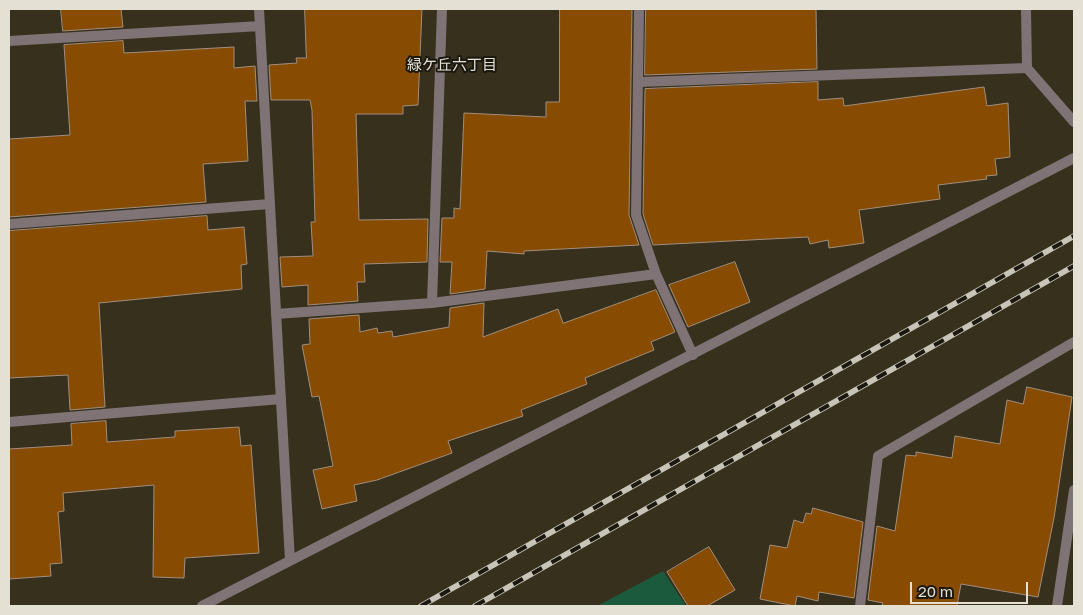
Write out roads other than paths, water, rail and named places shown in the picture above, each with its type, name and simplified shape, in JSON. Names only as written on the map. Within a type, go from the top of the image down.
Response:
[{"type":"street","points":[[259,9],[290,561]]},
{"type":"street","points":[[432,303],[442,9]]},
{"type":"street","points":[[639,9],[636,215],[656,274],[693,355]]},
{"type":"street","points":[[1026,9],[1026,68],[1074,122]]},
{"type":"street","points":[[9,41],[260,26]]},
{"type":"street","points":[[639,82],[1026,68]]},
{"type":"street","points":[[202,606],[1074,158]]},
{"type":"street","points":[[9,224],[270,204]]},
{"type":"street","points":[[276,314],[432,303],[656,274]]},
{"type":"street","points":[[860,606],[878,456],[1074,342]]},
{"type":"street","points":[[9,422],[281,399]]},
{"type":"street","points":[[1057,606],[1074,490]]},
{"type":"railway","points":[[421,606],[1074,236]]},
{"type":"railway","points":[[475,606],[1074,266]]},
{"type":"district","name":"緑ケ丘六丁目","points":[[452,65]]}]
